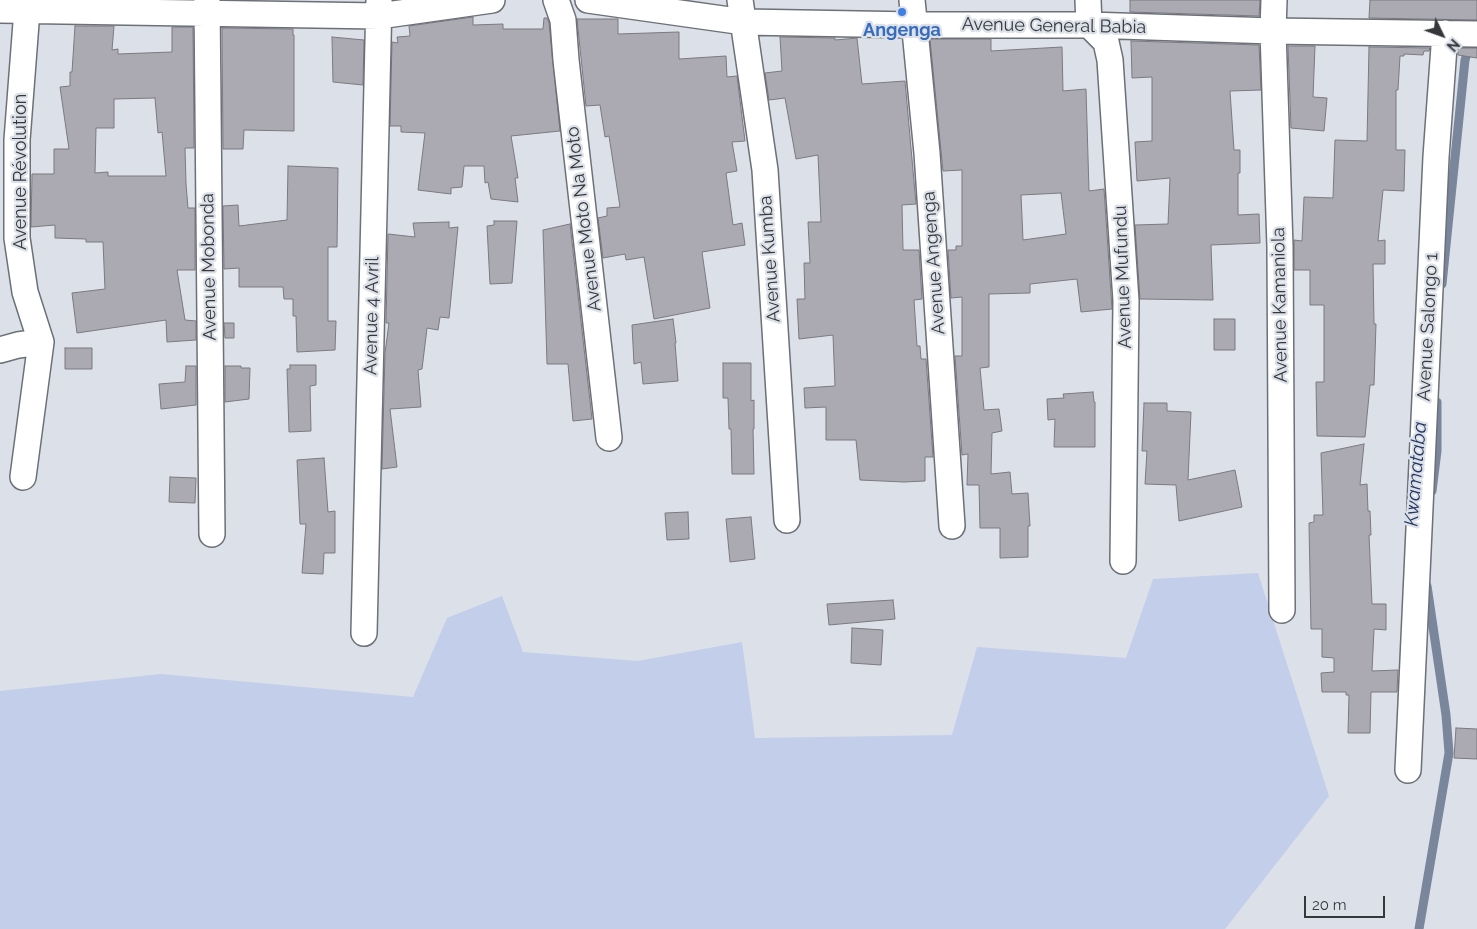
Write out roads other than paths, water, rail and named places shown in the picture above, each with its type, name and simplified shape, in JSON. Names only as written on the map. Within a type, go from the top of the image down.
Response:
[{"type":"street","points":[[0,10],[26,5],[379,8],[492,0]]},
{"type":"street","name":"Avenue Moto Na Moto","points":[[556,0],[563,20],[609,438]]},
{"type":"street","name":"Avenue General Babia","points":[[588,0],[915,25],[1089,24],[1273,31],[1461,34]]},
{"type":"street","name":"Avenue Angenga","points":[[912,0],[927,153],[952,526]]},
{"type":"street","points":[[1088,0],[1089,24]]},
{"type":"street","name":"Avenue Kamaniola","points":[[1274,0],[1273,31],[1280,247],[1282,610]]},
{"type":"street","name":"Avenue Révolution","points":[[26,5],[18,140],[17,238],[26,292],[41,342]]},
{"type":"street","name":"Avenue Mobonda","points":[[206,7],[212,534]]},
{"type":"street","name":"Avenue 4 Avril","points":[[364,633],[379,8]]},
{"type":"street","name":"Avenue Kumba","points":[[742,11],[765,170],[787,520]]},
{"type":"street","name":"Avenue Mufundu","points":[[1089,24],[1106,42],[1110,60],[1126,301],[1124,561]]},
{"type":"street","name":"Avenue Salongo 1","points":[[1408,770],[1436,158],[1461,34]]},
{"type":"street","points":[[0,350],[41,342],[23,477]]},
{"type":"waterway","name":"Kwamataba","points":[[1442,284],[1465,60],[1477,20]]},
{"type":"waterway","name":"Kwamataba","points":[[1432,491],[1437,451],[1437,402]]},
{"type":"waterway","name":"Kwamataba","points":[[1419,929],[1449,753],[1446,715],[1427,586]]},
{"type":"place","name":"Angenga","points":[[902,12]]}]
